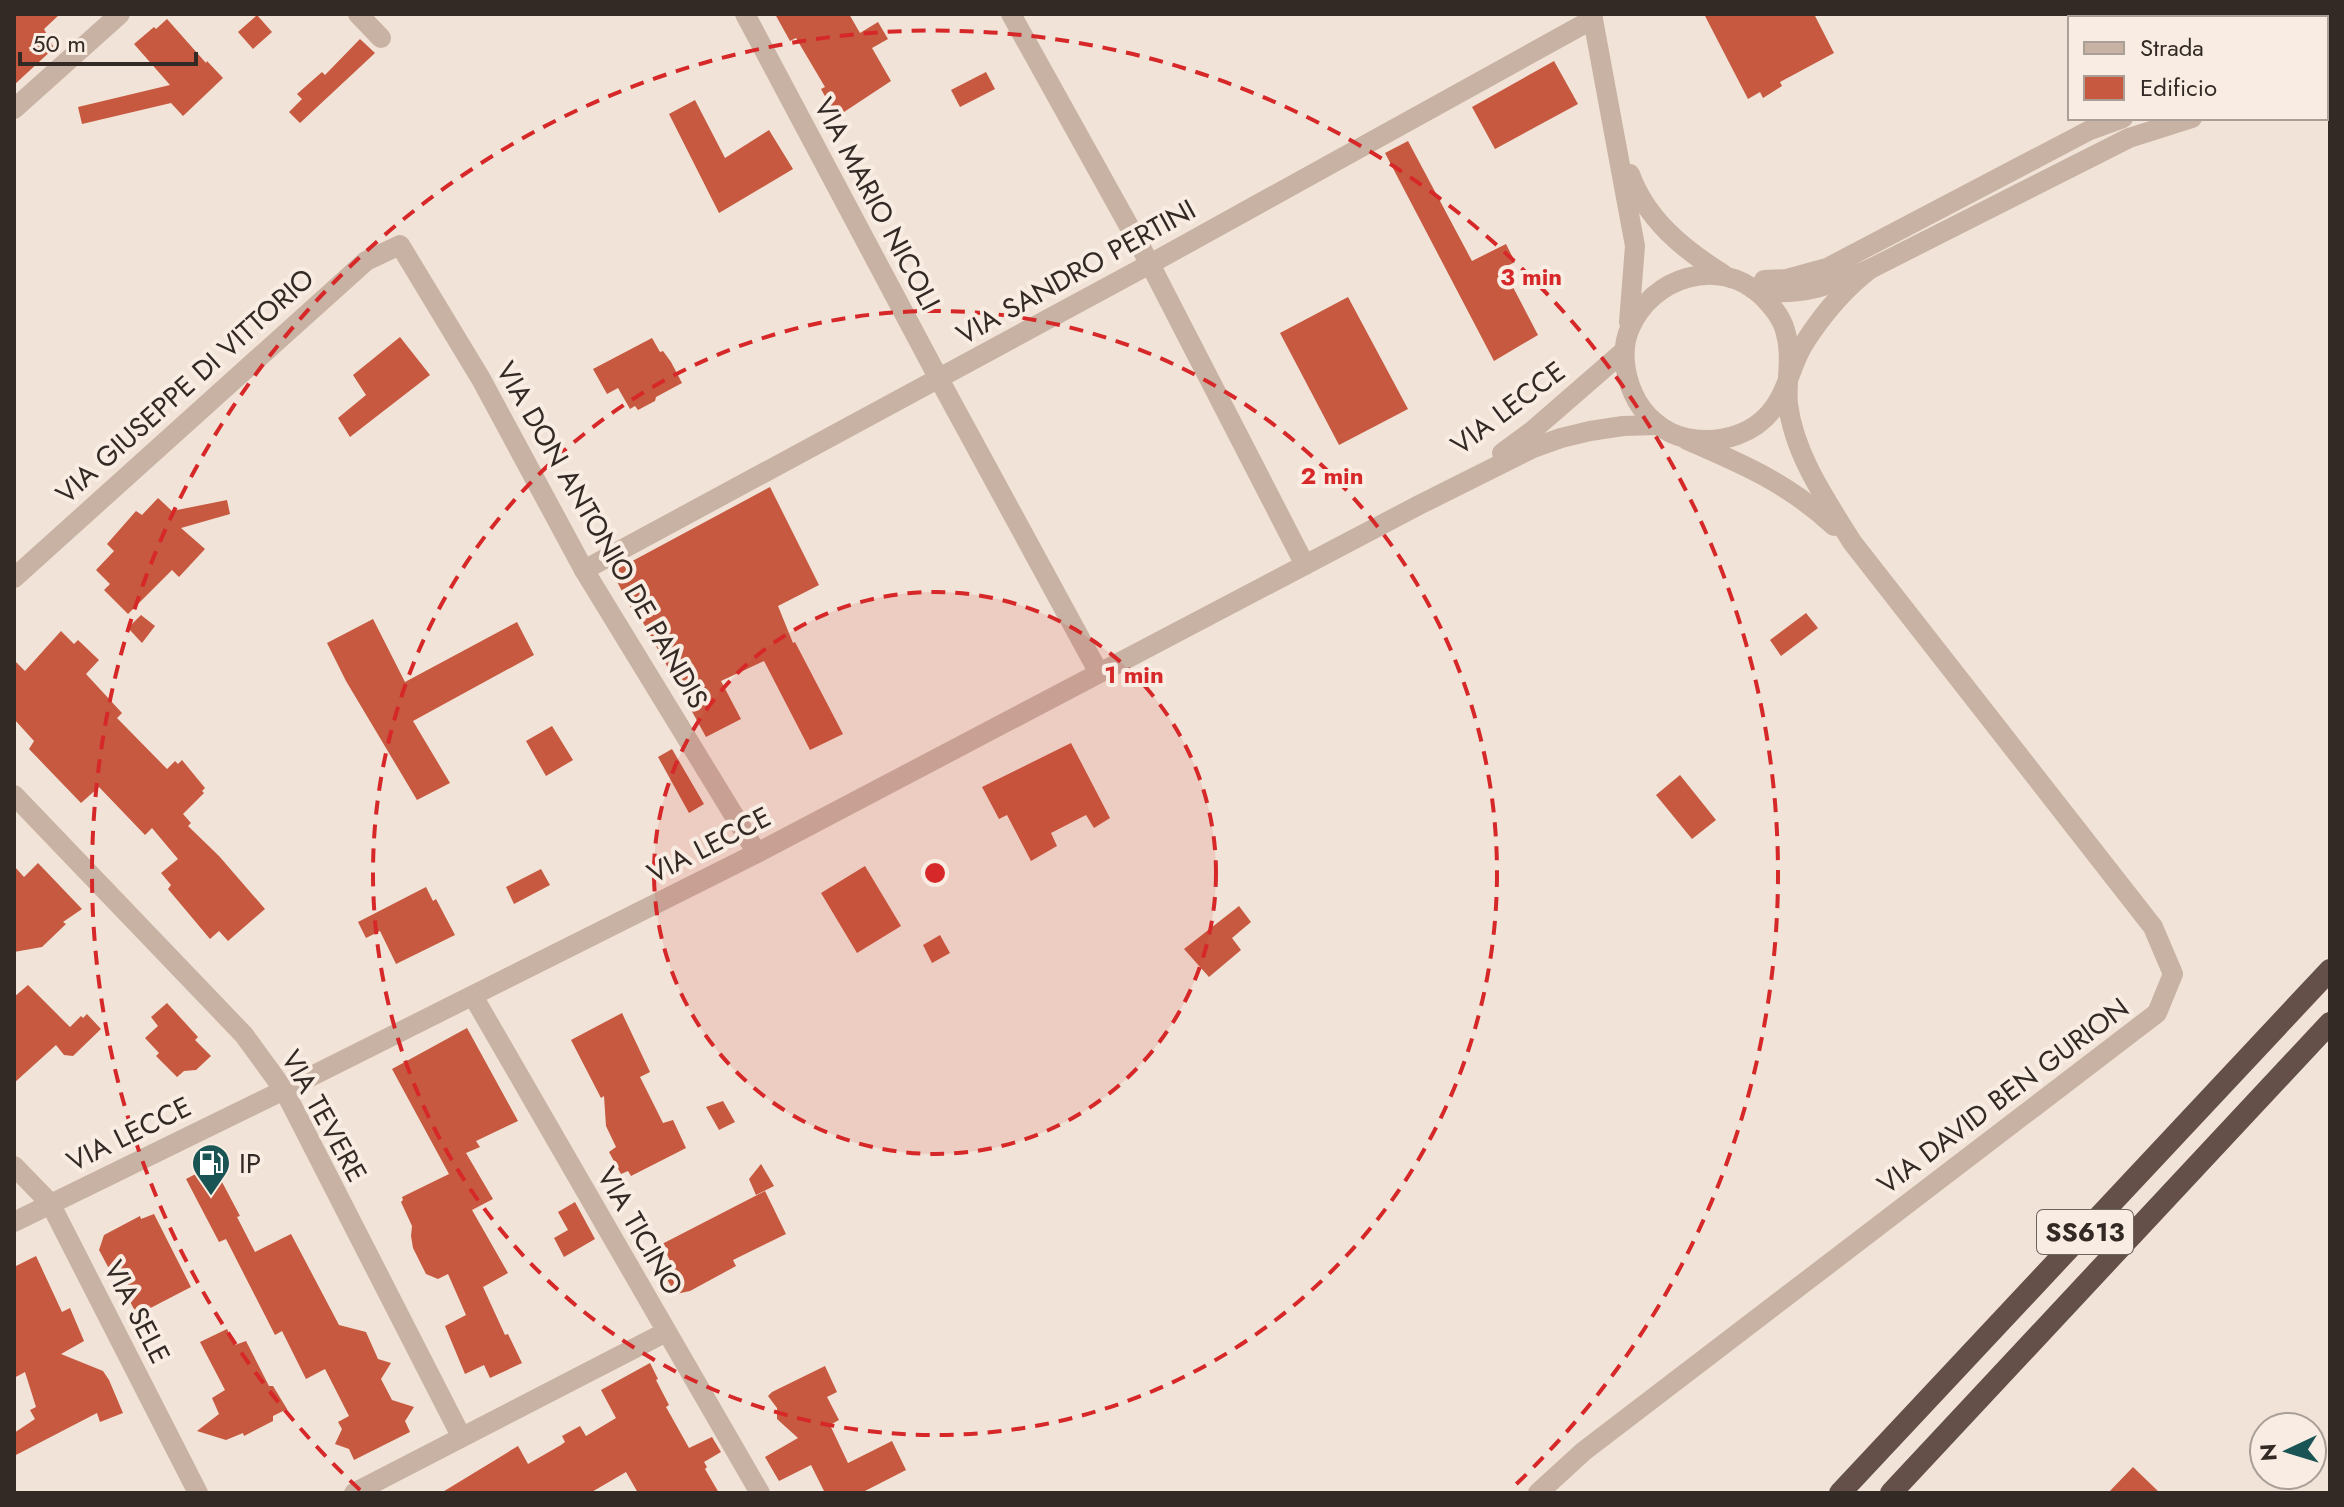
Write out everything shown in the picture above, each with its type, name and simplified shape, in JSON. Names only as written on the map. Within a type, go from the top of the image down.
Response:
[{"type":"highway","name":"SS613","points":[[1840,1493],[2330,970]]},
{"type":"highway","name":"SS613","points":[[1891,1493],[2330,1023]]},
{"type":"street","points":[[14,109],[120,14]]},
{"type":"street","points":[[358,14],[381,38]]},
{"type":"street","name":"VIA MARIO NICOLI","points":[[745,14],[1099,673]]},
{"type":"street","points":[[1011,14],[1150,264],[1305,565]]},
{"type":"street","points":[[1593,17],[1635,246],[1629,330],[1624,351],[1627,379],[1638,405],[1658,425],[1683,438],[1709,441],[1736,436],[1759,423],[1777,403],[1804,343],[1848,287],[1870,269]]},
{"type":"street","name":"VIA SANDRO PERTINI","points":[[584,570],[1150,264],[1593,17]]},
{"type":"street","points":[[1740,282],[1787,279],[1827,268],[2090,130],[2118,120]]},
{"type":"street","points":[[1629,330],[1640,308],[1657,291],[1678,279],[1702,274],[1787,293],[1810,291],[1870,269],[2129,138],[2186,120]]},
{"type":"street","points":[[1613,122],[1634,183],[1650,212],[1698,258],[1740,282],[1772,306],[1784,328],[1790,353],[1788,378]]},
{"type":"street","name":"VIA DON ANTONIO DE PANDIS","points":[[400,245],[481,379],[584,570],[757,853]]},
{"type":"street","name":"VIA GIUSEPPE DI VITTORIO","points":[[14,578],[366,261],[400,245]]},
{"type":"street","name":"VIA LECCE","points":[[1421,504],[1532,431],[1624,351]]},
{"type":"street","name":"VIA DAVID BEN GURION","points":[[1538,1493],[1584,1451],[2157,1013],[2173,974],[2153,927],[1852,542],[1807,463],[1788,405],[1788,378]]},
{"type":"street","name":"VIA LECCE","points":[[14,1222],[757,853],[1533,448],[1561,438],[1612,428],[1658,425]]},
{"type":"street","name":"VIA DAVID BEN GURION","points":[[1683,438],[1734,459],[1792,491],[1852,542]]},
{"type":"street","name":"VIA TEVERE","points":[[14,795],[244,1035],[284,1090],[461,1436]]},
{"type":"street","name":"VIA TICINO","points":[[473,996],[760,1493]]},
{"type":"street","name":"VIA SELE","points":[[14,1166],[50,1203],[198,1493]]},
{"type":"street","points":[[354,1493],[666,1332]]},
{"type":"building","points":[[14,14],[60,14],[44,29],[54,48],[14,85]]},
{"type":"building","points":[[775,14],[849,14],[860,33],[878,22],[888,39],[872,48],[891,81],[841,114],[832,109],[821,89],[825,87],[796,38],[790,41]]},
{"type":"building","points":[[1704,14],[1814,14],[1834,53],[1780,82],[1782,86],[1763,98],[1760,92],[1748,99]]},
{"type":"building","points":[[257,15],[272,32],[253,49],[238,32]]},
{"type":"building","points":[[167,19],[223,78],[183,116],[171,103],[82,124],[78,107],[170,85],[134,44]]},
{"type":"building","points":[[360,39],[375,53],[300,123],[289,112],[302,99],[297,94],[322,72],[325,75]]},
{"type":"building","points":[[1554,61],[1578,104],[1495,149],[1472,107]]},
{"type":"building","points":[[986,72],[995,89],[960,107],[951,90]]},
{"type":"building","points":[[695,100],[725,158],[769,130],[793,169],[719,213],[669,114]]},
{"type":"building","points":[[1408,141],[1472,261],[1506,244],[1515,262],[1503,268],[1538,335],[1494,361],[1385,153]]},
{"type":"building","points":[[1348,297],[1408,409],[1339,445],[1280,333]]},
{"type":"building","points":[[400,337],[430,375],[350,437],[338,418],[366,395],[353,375]]},
{"type":"building","points":[[652,338],[660,352],[663,351],[671,362],[682,383],[638,410],[635,406],[630,409],[618,388],[607,394],[593,369]]},
{"type":"building","points":[[770,487],[819,585],[778,606],[793,643],[843,734],[810,750],[764,661],[721,681],[741,719],[706,737],[612,572]]},
{"type":"building","points":[[158,498],[172,511],[227,500],[230,514],[181,528],[205,549],[179,577],[172,570],[128,614],[104,590],[110,584],[96,570],[114,551],[107,544],[136,511],[142,515]]},
{"type":"building","points":[[1806,613],[1818,628],[1781,656],[1770,640]]},
{"type":"building","points":[[141,615],[155,626],[142,643],[128,628]]},
{"type":"building","points":[[373,619],[405,682],[517,622],[534,655],[413,721],[450,783],[417,800],[346,681],[327,643]]},
{"type":"building","points":[[61,631],[74,644],[78,640],[99,660],[86,674],[122,713],[117,718],[167,769],[175,761],[178,764],[182,760],[205,788],[204,793],[183,814],[191,823],[188,826],[265,909],[228,941],[219,931],[210,939],[168,889],[171,885],[161,873],[178,859],[152,828],[145,835],[99,787],[81,803],[29,749],[34,741],[14,719],[14,660],[25,671]]},
{"type":"building","points":[[552,726],[573,760],[546,776],[526,741]]},
{"type":"building","points":[[1071,743],[1110,818],[1094,828],[1086,815],[1051,833],[1057,846],[1031,861],[1007,815],[999,819],[982,787]]},
{"type":"building","points":[[672,749],[704,804],[689,813],[658,757]]},
{"type":"building","points":[[1680,775],[1716,820],[1692,839],[1656,795]]},
{"type":"building","points":[[38,863],[82,909],[63,922],[66,924],[42,947],[14,952],[14,866],[24,877]]},
{"type":"building","points":[[865,866],[901,926],[857,953],[821,893]]},
{"type":"building","points":[[541,869],[550,885],[514,904],[506,887]]},
{"type":"building","points":[[426,887],[455,935],[396,964],[380,931],[366,938],[358,922]]},
{"type":"building","points":[[1239,906],[1251,922],[1232,938],[1241,950],[1209,977],[1184,949]]},
{"type":"building","points":[[940,935],[950,953],[932,963],[923,945]]},
{"type":"building","points":[[28,985],[70,1027],[87,1014],[101,1029],[73,1056],[64,1055],[56,1045],[14,1083],[14,997]]},
{"type":"building","points":[[167,1003],[211,1056],[196,1070],[184,1071],[177,1077],[156,1056],[159,1053],[145,1038],[158,1026],[151,1017]]},
{"type":"building","points":[[622,1013],[650,1072],[640,1077],[663,1123],[673,1120],[686,1148],[631,1176],[628,1171],[621,1174],[609,1152],[616,1147],[606,1126],[604,1096],[601,1098],[571,1040]]},
{"type":"building","points":[[467,1028],[518,1121],[476,1141],[480,1147],[466,1153],[493,1199],[472,1210],[508,1273],[483,1287],[522,1363],[490,1378],[484,1365],[465,1374],[445,1326],[466,1315],[448,1274],[438,1279],[426,1274],[413,1248],[412,1226],[401,1202],[402,1197],[449,1174],[392,1069]]},
{"type":"building","points":[[723,1101],[735,1122],[719,1130],[706,1107]]},
{"type":"building","points":[[761,1164],[774,1186],[756,1195],[749,1179]]},
{"type":"building","points":[[213,1165],[255,1252],[291,1234],[339,1325],[366,1332],[378,1359],[391,1363],[381,1379],[392,1400],[414,1407],[405,1421],[410,1432],[354,1460],[349,1449],[335,1444],[342,1429],[338,1422],[349,1416],[325,1369],[306,1379],[282,1331],[275,1335],[226,1239],[219,1242],[186,1179]]},
{"type":"building","points":[[765,1191],[786,1234],[733,1260],[736,1266],[690,1291],[676,1294],[666,1278],[676,1273],[662,1244]]},
{"type":"building","points":[[575,1202],[595,1239],[564,1257],[554,1238],[568,1230],[558,1212]]},
{"type":"building","points":[[154,1214],[191,1287],[137,1315],[117,1276],[114,1278],[99,1250],[104,1235],[140,1216],[141,1219]]},
{"type":"building","points":[[36,1256],[62,1312],[70,1308],[84,1341],[61,1354],[103,1371],[123,1413],[100,1422],[97,1413],[14,1456],[14,1433],[35,1419],[30,1410],[36,1407],[25,1372],[14,1378],[14,1267]]},
{"type":"building","points":[[227,1329],[235,1345],[246,1341],[269,1386],[273,1386],[287,1409],[273,1416],[273,1421],[244,1436],[243,1433],[226,1440],[197,1431],[219,1414],[212,1398],[225,1390],[200,1342]]},
{"type":"building","points":[[650,1363],[669,1405],[666,1407],[689,1448],[712,1437],[721,1452],[704,1462],[719,1493],[638,1493],[626,1472],[590,1493],[441,1493],[518,1446],[528,1464],[561,1445],[565,1442],[562,1436],[580,1426],[586,1436],[616,1418],[601,1390]]},
{"type":"building","points":[[825,1366],[837,1392],[827,1397],[839,1420],[830,1425],[848,1463],[892,1441],[906,1470],[861,1493],[825,1493],[811,1465],[779,1481],[765,1457],[798,1438],[777,1419],[777,1408],[768,1396]]},
{"type":"building","points":[[2133,1467],[2160,1493],[2108,1493]]},
{"type":"place","name":"IP","points":[[211,1197]]}]
